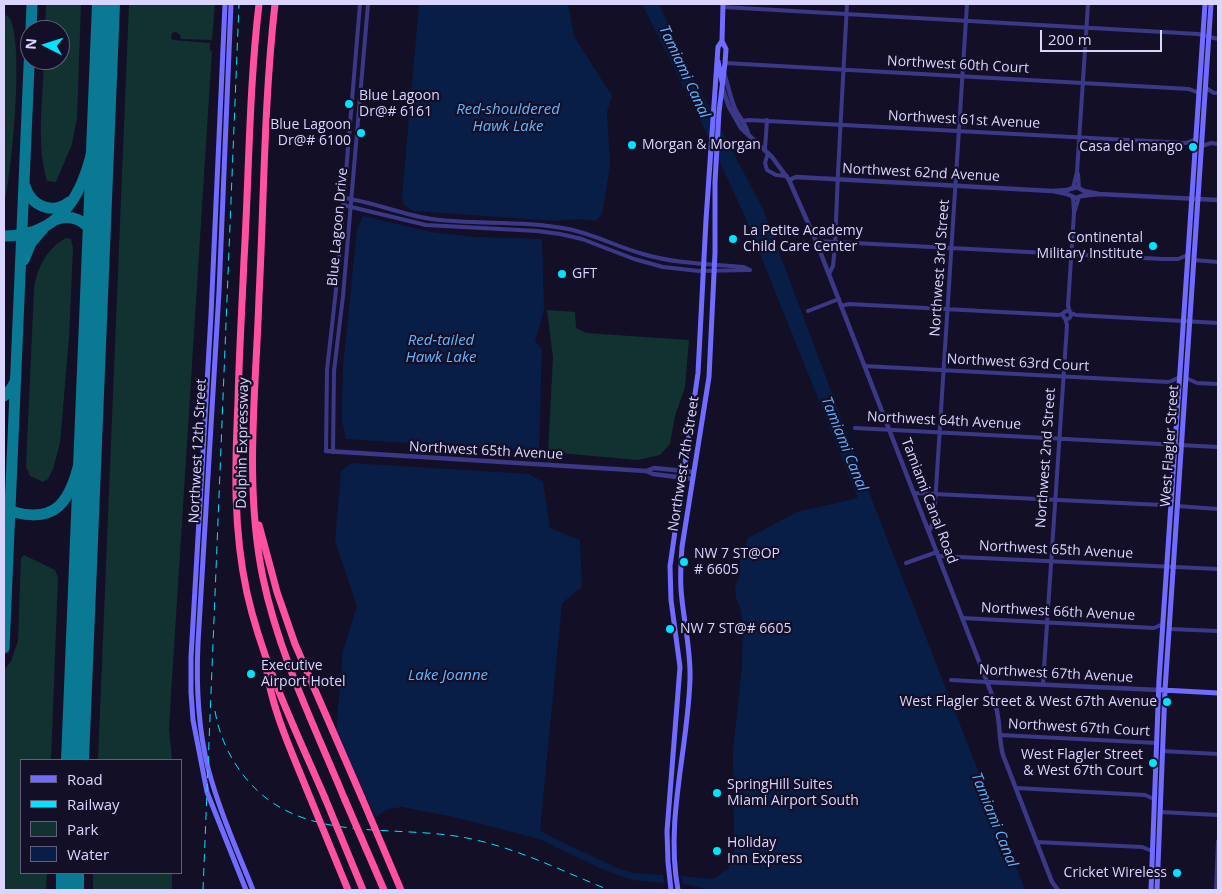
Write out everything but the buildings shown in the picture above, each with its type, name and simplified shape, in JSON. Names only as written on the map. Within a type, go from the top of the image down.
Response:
[{"type":"highway","name":"Dolphin Expressway","points":[[259,4],[252,84],[235,473],[236,516],[242,567],[265,657],[363,890]]},
{"type":"highway","name":"Dolphin Expressway","points":[[275,4],[268,92],[254,434],[254,506],[261,566],[276,630],[289,666],[384,890]]},
{"type":"highway","points":[[254,506],[270,568],[290,631],[401,890]]},
{"type":"highway","points":[[265,657],[268,680],[280,721],[348,890]]},
{"type":"main road","name":"Northwest 12th Street","points":[[225,4],[210,325],[191,657],[191,692],[193,720],[207,792],[246,890]]},
{"type":"main road","name":"Northwest 12th Street","points":[[231,4],[219,292],[198,643],[197,692],[208,767],[219,803],[253,890]]},
{"type":"main road","name":"West Flagler Street","points":[[1199,139],[1206,88],[1205,4]]},
{"type":"main road","name":"West Flagler Street","points":[[1187,322],[1188,255],[1199,147],[1199,93],[1211,4]]},
{"type":"main road","name":"Northwest 7th Street","points":[[671,890],[667,832],[680,666],[671,600],[670,566],[698,373],[713,111],[718,48],[722,41],[723,6]]},
{"type":"main road","name":"Northwest 7th Street","points":[[677,890],[674,842],[679,776],[688,713],[690,674],[690,648],[680,570],[709,377],[718,121],[726,49],[722,41]]},
{"type":"main road","points":[[717,58],[720,65],[722,88]]},
{"type":"main road","name":"West Flagler Street","points":[[1151,890],[1156,743],[1169,629],[1171,511],[1194,260],[1195,199]]},
{"type":"main road","name":"West Flagler Street","points":[[1157,890],[1162,751],[1163,624],[1177,506],[1178,444]]},
{"type":"main road","points":[[1162,690],[1218,693]]},
{"type":"street","name":"Blue Lagoon Drive","points":[[326,451],[327,370],[360,4]]},
{"type":"street","name":"Blue Lagoon Drive","points":[[333,452],[334,371],[351,206],[368,4]]},
{"type":"street","points":[[829,274],[834,266],[847,4]]},
{"type":"street","name":"Northwest 3rd Street","points":[[929,532],[934,520],[936,494],[967,4]]},
{"type":"street","points":[[1072,196],[1076,189],[1088,4]]},
{"type":"street","points":[[723,6],[847,15],[1198,34],[1218,39]]},
{"type":"street","name":"Northwest 60th Court","points":[[725,63],[1189,88],[1200,84]]},
{"type":"street","name":"Tamiami Canal Road","points":[[724,73],[732,102],[747,128],[748,134]]},
{"type":"street","name":"Tamiami Canal Road","points":[[722,88],[726,102],[744,132],[766,151],[788,178],[816,241],[998,713],[1002,750],[1036,842],[1052,882],[1058,890]]},
{"type":"street","name":"Northwest 60th Court","points":[[1189,88],[1199,93]]},
{"type":"street","points":[[1206,88],[1216,93]]},
{"type":"street","points":[[1205,98],[1216,93]]},
{"type":"street","points":[[766,120],[765,163],[767,170],[788,178]]},
{"type":"street","name":"Northwest 61st Avenue","points":[[742,121],[766,120],[1186,143],[1199,147]]},
{"type":"street","points":[[1199,139],[1218,144]]},
{"type":"street","name":"Northwest 61st Avenue","points":[[1186,143],[1199,139]]},
{"type":"street","points":[[1199,147],[1211,143]]},
{"type":"street","name":"Northwest 62nd Avenue","points":[[788,178],[1052,191],[1076,189],[1099,194],[1218,200]]},
{"type":"street","points":[[1076,189],[1080,197]]},
{"type":"street","name":"Northwest 62nd Avenue","points":[[1052,191],[1080,197],[1099,194]]},
{"type":"street","name":"Northwest 2nd Street","points":[[1043,684],[1072,254],[1074,214],[1072,196]]},
{"type":"street","name":"Northwest 2nd Street","points":[[1074,214],[1080,197]]},
{"type":"street","points":[[343,205],[426,225],[560,234],[582,239],[650,264],[674,269],[703,271],[714,268],[744,267],[750,270],[743,272],[714,268],[703,264],[649,256],[597,236],[567,228],[433,219],[409,215],[344,198]]},
{"type":"street","points":[[816,241],[1178,259],[1188,264]]},
{"type":"street","points":[[1178,259],[1188,255]]},
{"type":"street","points":[[1194,260],[1218,262]]},
{"type":"street","points":[[808,310],[839,300]]},
{"type":"street","points":[[841,306],[849,304],[1218,323]]},
{"type":"street","name":"Northwest 63rd Court","points":[[864,366],[1169,382],[1183,377]]},
{"type":"street","points":[[1183,377],[1196,383]]},
{"type":"street","name":"Northwest 63rd Court","points":[[1169,382],[1170,384],[1182,387]]},
{"type":"street","points":[[1182,387],[1196,383],[1218,384]]},
{"type":"street","name":"Northwest 64th Avenue","points":[[855,428],[1218,446]]},
{"type":"street","name":"Northwest 65th Avenue","points":[[326,451],[646,470],[654,468],[694,472]]},
{"type":"street","name":"Northwest 65th Avenue","points":[[646,470],[653,474],[693,479]]},
{"type":"street","points":[[914,493],[1162,505],[1172,501]]},
{"type":"street","points":[[1162,505],[1171,511]]},
{"type":"street","points":[[1177,506],[1218,508]]},
{"type":"street","name":"Northwest 65th Avenue","points":[[906,563],[937,554],[1218,569]]},
{"type":"street","name":"Northwest 66th Avenue","points":[[962,618],[1154,628],[1163,633]]},
{"type":"street","name":"Northwest 66th Avenue","points":[[1154,628],[1163,624]]},
{"type":"street","points":[[1169,629],[1218,631]]},
{"type":"street","name":"Northwest 67th Avenue","points":[[951,680],[1162,690]]},
{"type":"street","name":"Northwest 67th Court","points":[[1000,735],[1156,743]]},
{"type":"street","points":[[1162,751],[1218,754]]},
{"type":"street","points":[[1016,788],[1145,795],[1154,799]]},
{"type":"street","points":[[1145,795],[1155,790]]},
{"type":"street","points":[[1160,812],[1218,815]]},
{"type":"street","points":[[1216,890],[1218,841]]},
{"type":"street","points":[[1036,842],[1142,847],[1152,851]]},
{"type":"street","points":[[1142,847],[1152,842]]},
{"type":"green space","points":[[46,4],[81,4],[77,118],[72,144],[56,182],[47,181],[42,152],[41,121],[44,70],[70,70],[70,20],[45,20]]},
{"type":"green space","points":[[129,4],[215,4],[212,40],[181,39],[180,35],[176,32],[172,33],[171,38],[173,40],[210,43],[210,52],[212,50],[169,728],[172,759],[98,759]]},
{"type":"green space","points":[[4,14],[10,19],[14,33],[16,80],[13,139],[4,204]]},
{"type":"green space","points":[[66,238],[71,239],[73,248],[69,338],[60,443],[53,469],[48,479],[43,482],[30,476],[26,467],[34,289],[40,266],[44,259],[53,247]]},
{"type":"green space","points":[[547,310],[575,312],[576,328],[586,333],[689,340],[685,387],[675,416],[670,444],[660,455],[638,460],[548,452],[553,357]]},
{"type":"green space","points":[[24,555],[55,570],[58,578],[51,759],[20,759],[20,874],[47,874],[46,890],[4,890],[4,670],[11,661],[18,641],[21,558]]},
{"type":"green space","points":[[93,874],[172,874],[172,890],[93,890]]},
{"type":"water","name":"Red-shouldered Hawk Lake","points":[[419,4],[568,4],[574,36],[612,96],[607,112],[610,165],[602,215],[595,221],[580,219],[557,221],[413,211],[404,205],[402,197]]},
{"type":"water","name":"Tamiami Canal","points":[[642,4],[659,4],[682,56],[763,209],[870,495],[1025,890],[713,890],[683,884],[681,876],[713,879],[728,869],[734,852],[733,751],[742,666],[743,624],[735,586],[740,574],[740,562],[748,538],[797,512],[858,498],[747,221],[707,134]]},
{"type":"water","name":"Red-tailed Hawk Lake","points":[[363,216],[432,232],[474,237],[542,239],[544,310],[535,341],[542,349],[539,449],[505,449],[346,439],[342,421],[343,366],[357,230]]},
{"type":"water","name":"Lake Joanne","points":[[351,463],[529,474],[543,482],[550,528],[580,540],[582,587],[562,603],[540,830],[622,870],[634,873],[663,875],[664,883],[632,880],[602,869],[539,839],[454,817],[402,807],[387,809],[376,817],[336,734],[343,651],[357,606],[335,541],[341,471]]},
{"type":"taxiway","points":[[31,20],[32,4]]},
{"type":"taxiway","points":[[4,236],[35,231],[58,217],[75,197],[86,172],[94,143],[104,57]]},
{"type":"taxiway","points":[[4,648],[29,70]]},
{"type":"taxiway","points":[[25,186],[32,199],[43,206],[56,208],[69,202]]},
{"type":"taxiway","points":[[55,220],[67,217],[73,218],[88,227],[94,237],[96,257]]},
{"type":"taxiway","points":[[24,260],[31,243],[43,229]]},
{"type":"taxiway","points":[[5,508],[18,513],[32,515],[47,513],[59,506],[68,494],[75,478],[84,438],[91,361]]},
{"type":"taxiway","points":[[4,396],[15,382]]},
{"type":"runway","points":[[75,759],[106,4]]},
{"type":"runway","points":[[70,874],[70,890]]},
{"type":"railway","points":[[203,890],[239,4]]},
{"type":"railway","points":[[215,711],[225,745],[244,776],[266,798],[291,813],[318,822],[347,828],[438,834],[486,842],[539,861],[609,890]]},
{"type":"place","name":"Blue Lagoon Dr@# 6161","points":[[349,104]]},
{"type":"place","name":"Blue Lagoon Dr@# 6100","points":[[361,133]]},
{"type":"place","name":"Morgan & Morgan","points":[[632,145]]},
{"type":"place","name":"Casa del mango","points":[[1193,147]]},
{"type":"place","name":"La Petite Academy Child Care Center","points":[[733,239]]},
{"type":"place","name":"Continental Military Institute","points":[[1153,246]]},
{"type":"place","name":"GFT","points":[[562,274]]},
{"type":"place","name":"NW 7 ST@OP # 6605","points":[[684,562]]},
{"type":"place","name":"NW 7 ST@# 6605","points":[[670,629]]},
{"type":"place","name":"Executive Airport Hotel","points":[[251,674]]},
{"type":"place","name":"West Flagler Street & West 67th Avenue","points":[[1167,702]]},
{"type":"place","name":"West Flagler Street & West 67th Court","points":[[1153,763]]},
{"type":"place","name":"SpringHill Suites Miami Airport South","points":[[717,793]]},
{"type":"place","name":"Holiday Inn Express","points":[[717,851]]},
{"type":"place","name":"Cricket Wireless","points":[[1177,873]]}]
